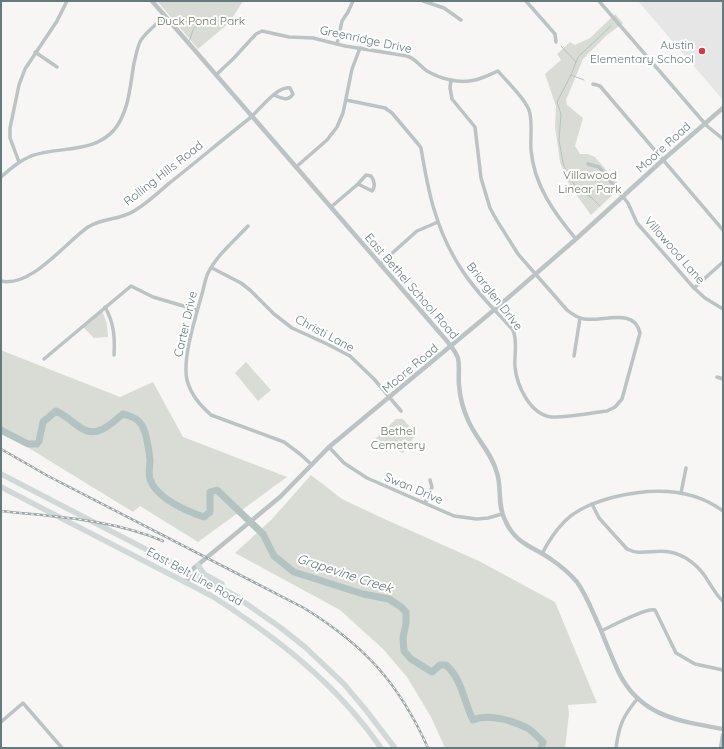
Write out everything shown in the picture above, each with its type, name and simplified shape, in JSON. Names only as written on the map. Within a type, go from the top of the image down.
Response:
[{"type":"main road","name":"East Belt Line Road","points":[[1,474],[234,595],[305,647],[344,684],[395,748]]},
{"type":"main road","name":"East Belt Line Road","points":[[1,487],[212,596],[280,642],[326,683],[373,736],[381,748]]},
{"type":"main road","points":[[198,565],[204,574],[224,585],[234,595]]},
{"type":"main road","points":[[373,736],[381,730]]},
{"type":"street","points":[[19,162],[10,138],[10,128],[11,116],[19,85],[25,69],[57,21],[67,1]]},
{"type":"street","name":"East Bethel School Road","points":[[152,1],[450,346],[458,358],[460,394],[465,411],[476,436],[495,463],[498,475],[500,508],[509,528],[523,544],[560,566],[577,583],[585,595],[619,673],[632,692],[655,711],[667,717],[723,729]]},
{"type":"street","points":[[337,44],[342,21],[353,1]]},
{"type":"street","points":[[422,1],[444,8],[461,20]]},
{"type":"street","points":[[526,1],[554,34],[556,42]]},
{"type":"street","points":[[599,1],[705,123],[723,139]]},
{"type":"street","points":[[1,177],[19,162],[39,154],[86,146],[98,142],[113,130],[126,109],[137,51],[141,41],[147,33],[165,16]]},
{"type":"street","name":"Greenridge Drive","points":[[216,75],[256,34],[262,31],[289,37],[313,38],[413,58],[426,70],[439,77],[451,80],[465,82],[475,80],[498,71],[529,109],[531,151],[538,180],[549,205],[576,239]]},
{"type":"street","points":[[296,167],[332,135],[337,127],[344,113],[352,69],[360,48]]},
{"type":"street","points":[[36,52],[57,67]]},
{"type":"street","points":[[451,80],[450,88],[452,99],[475,127],[481,178],[490,208],[518,254],[567,310],[580,318],[574,356]]},
{"type":"street","points":[[593,84],[600,86],[664,159],[677,178],[723,230]]},
{"type":"street","points":[[285,88],[290,88],[293,94],[291,98],[288,99],[274,95],[285,88]]},
{"type":"street","name":"Rolling Hills Road","points":[[1,281],[7,283],[20,281],[26,278],[37,271],[92,225],[133,212],[251,116],[274,95]]},
{"type":"street","name":"Briarglen Drive","points":[[346,100],[384,108],[392,113],[421,148],[428,189],[438,222],[446,241],[460,267],[512,330],[517,344],[516,368],[520,385],[524,395],[538,412],[551,416],[606,411],[615,407],[622,399],[640,333],[639,327],[634,321],[626,318],[580,318]]},
{"type":"street","name":"Moore Road","points":[[186,583],[191,572],[198,565],[280,496],[329,447],[390,398],[536,274],[723,108]]},
{"type":"street","name":"Villawood Lane","points":[[588,164],[599,167],[630,207],[637,223],[694,288],[705,298],[723,309]]},
{"type":"street","points":[[331,207],[366,176],[369,175],[373,178],[373,190],[370,191],[358,184]]},
{"type":"street","points":[[380,264],[417,231],[438,222]]},
{"type":"street","name":"Carter Drive","points":[[248,226],[223,253],[208,273],[197,310],[186,368],[187,380],[195,398],[211,415],[284,442],[312,465]]},
{"type":"street","points":[[694,288],[723,262]]},
{"type":"street","name":"Christi Lane","points":[[212,268],[241,283],[274,314],[292,328],[350,356],[401,411]]},
{"type":"street","points":[[44,359],[131,286],[153,297],[197,310]]},
{"type":"street","points":[[105,307],[110,314],[114,328],[114,355]]},
{"type":"street","points":[[717,377],[723,379]]},
{"type":"street","name":"Swan Drive","points":[[329,447],[344,463],[356,472],[454,516],[468,519],[488,518],[502,514]]},
{"type":"street","points":[[681,493],[686,468]]},
{"type":"street","points":[[425,504],[432,487],[430,480]]},
{"type":"street","points":[[542,554],[548,543],[565,521],[582,509],[598,501],[634,492],[650,490],[681,493],[701,500],[723,512]]},
{"type":"street","points":[[592,504],[599,518],[627,549],[632,552],[660,551],[678,554],[693,563],[701,571],[717,595],[723,601]]},
{"type":"street","points":[[601,631],[652,609],[656,610],[676,653],[695,664],[723,670]]},
{"type":"street","points":[[616,748],[618,731],[621,723],[627,711],[638,698]]},
{"type":"street","points":[[1,722],[23,703],[62,748]]},
{"type":"street","points":[[721,748],[723,735]]},
{"type":"shaded area","name":"Austin Elementary School","points":[[638,1],[723,1],[723,100]]},
{"type":"green space","name":"Duck Pond Park","points":[[157,1],[243,1],[229,23],[198,49]]},
{"type":"green space","name":"Villawood Linear Park","points":[[615,14],[623,23],[606,36],[583,59],[566,100],[567,105],[583,118],[575,146],[580,154],[588,154],[595,157],[621,187],[591,215],[570,186],[560,162],[555,127],[556,106],[545,74],[561,60],[557,54],[570,42],[575,45],[590,38]]},
{"type":"green space","points":[[102,310],[107,324],[108,337],[94,338],[82,326]]},
{"type":"green space","points":[[1,349],[120,397],[153,382],[183,437],[287,477],[198,542],[140,506],[133,512],[1,431]]},
{"type":"green space","points":[[246,362],[271,390],[258,401],[235,373]]},
{"type":"green space","name":"Bethel Cemetery","points":[[396,419],[403,419],[416,434],[403,453],[374,440]]},
{"type":"green space","points":[[311,475],[342,499],[479,561],[555,602],[597,703],[568,705],[569,714],[565,748],[445,748],[431,717],[407,677],[383,649],[340,610],[235,553],[272,519]]},
{"type":"waterway","points":[[189,41],[195,27],[210,24],[211,22]]},
{"type":"waterway","points":[[600,206],[592,198],[577,189],[567,173],[563,163],[559,140],[561,114],[557,102],[571,75],[578,57],[611,26]]},
{"type":"waterway","points":[[561,46],[576,62]]},
{"type":"waterway","points":[[571,75],[584,80]]},
{"type":"waterway","name":"Grapevine Creek","points":[[1,430],[28,444],[37,444],[43,422],[56,411],[81,428],[90,432],[95,432],[106,428],[123,414],[131,416],[140,422],[143,427],[150,460],[150,479],[153,486],[165,498],[172,503],[204,517],[210,512],[210,492],[217,490],[263,534],[274,556],[294,572],[363,594],[389,599],[406,612],[406,623],[403,638],[404,651],[411,659],[432,672],[440,665],[446,665],[456,677],[473,720],[486,717],[516,723],[529,729],[541,740],[543,742],[541,748]]},
{"type":"railway","points":[[1,449],[48,476],[304,608],[345,636],[362,651],[392,685],[405,704],[428,748]]},
{"type":"railway","points":[[1,511],[63,517],[104,523],[163,541]]},
{"type":"place","name":"Austin Elementary School","points":[[702,51]]}]
